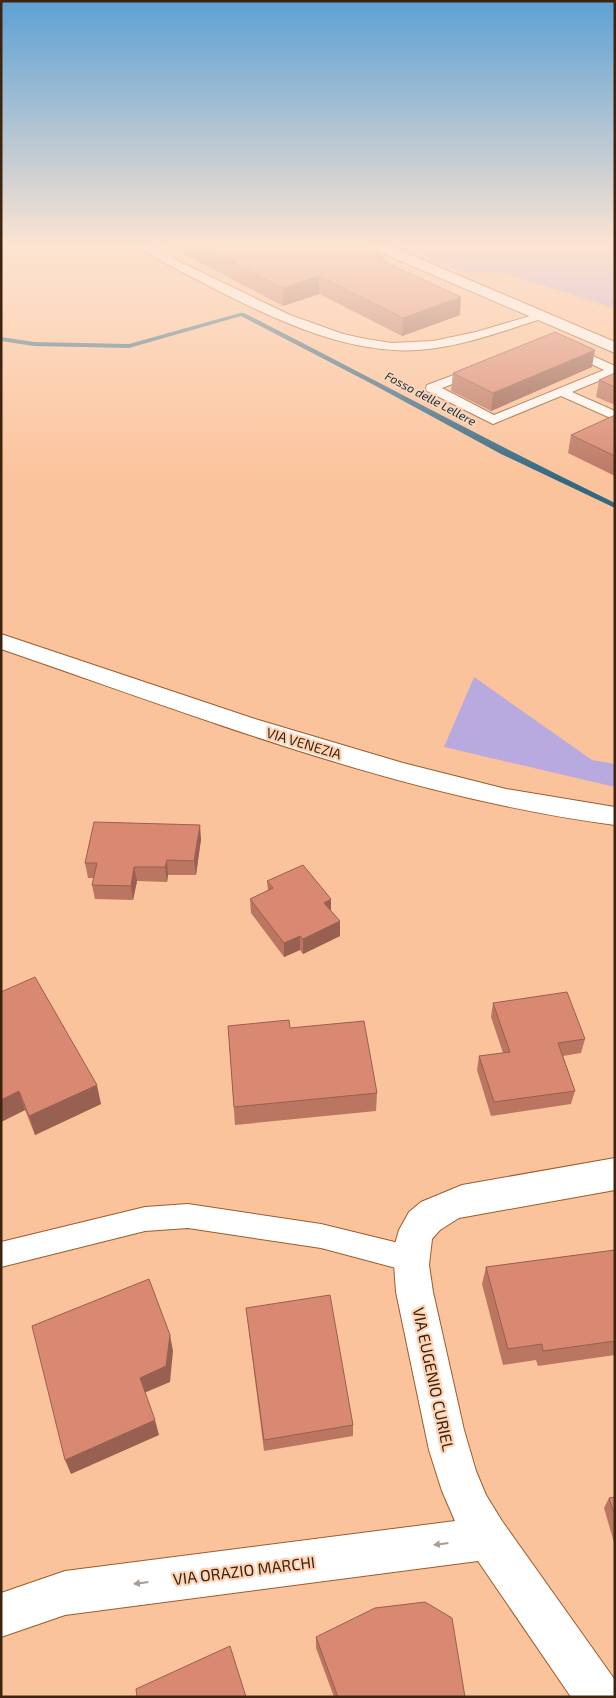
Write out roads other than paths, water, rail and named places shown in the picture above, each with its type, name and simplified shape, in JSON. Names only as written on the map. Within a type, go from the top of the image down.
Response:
[{"type":"street","points":[[555,322],[615,348]]},
{"type":"street","name":"VIA VENEZIA","points":[[1,641],[253,727],[399,772],[530,804],[615,816]]},
{"type":"street","name":"VIA EUGENIO CURIEL","points":[[599,1697],[472,1511],[452,1463],[417,1298],[411,1259],[414,1238],[418,1228],[426,1219],[442,1208],[462,1201],[615,1174]]},
{"type":"street","name":"VIA ORAZIO MARCHI","points":[[1,1614],[41,1600],[72,1592],[489,1538]]},
{"type":"lane","points":[[299,322],[320,330],[376,344],[400,347],[437,344],[517,322]]},
{"type":"lane","points":[[562,392],[614,370],[553,342],[432,388],[493,420],[562,392],[615,416]]},
{"type":"lane","points":[[1,1255],[145,1219],[188,1216],[346,1241],[411,1259]]},
{"type":"waterway","name":"Fosso delle Lellere","points":[[1,339],[34,344],[129,346],[213,322]]},
{"type":"waterway","name":"Fosso delle Lellere","points":[[258,322],[377,383],[504,452],[615,506]]}]
